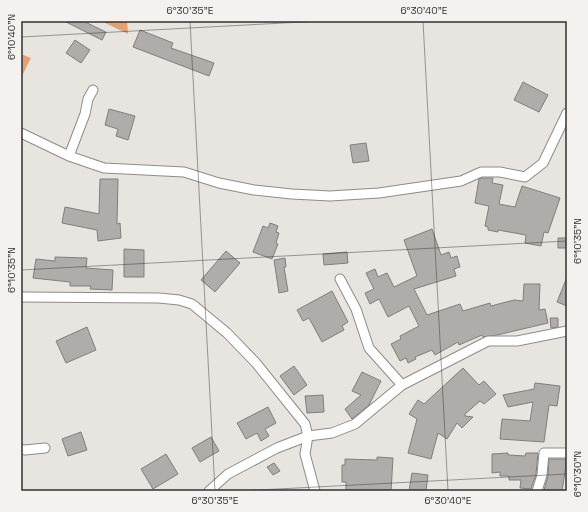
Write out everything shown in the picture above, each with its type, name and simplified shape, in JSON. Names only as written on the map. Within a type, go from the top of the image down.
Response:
[{"type":"street","points":[[69,156],[85,114],[88,99],[93,90]]},
{"type":"street","points":[[21,133],[69,156],[104,168],[184,172],[218,183],[254,190],[330,196],[379,193],[460,181],[481,172],[500,172],[525,177],[543,163],[567,113]]},
{"type":"street","points":[[340,279],[356,309],[369,348],[402,385]]},
{"type":"street","points":[[21,297],[159,298],[179,300],[192,304],[227,333],[256,363],[305,424],[308,436],[305,454],[315,491]]},
{"type":"street","points":[[209,491],[228,474],[276,448],[308,436],[332,433],[356,424],[402,385],[488,342],[517,341],[567,331]]},
{"type":"street","points":[[21,449],[45,448]]},
{"type":"street","points":[[537,491],[542,475],[544,453],[567,453]]},
{"type":"shaded area","points":[[101,21],[127,21],[128,34]]},
{"type":"shaded area","points":[[21,54],[31,58],[21,78]]},
{"type":"building","points":[[64,21],[83,21],[106,32],[102,40]]},
{"type":"building","points":[[140,30],[173,43],[171,48],[214,63],[209,76],[133,47]]},
{"type":"building","points":[[75,40],[90,50],[81,63],[66,53]]},
{"type":"building","points":[[523,82],[548,95],[539,112],[514,100]]},
{"type":"building","points":[[109,109],[135,116],[128,140],[116,136],[118,129],[105,125]]},
{"type":"building","points":[[366,143],[369,161],[353,163],[350,145]]},
{"type":"building","points":[[493,178],[492,183],[503,185],[499,204],[515,207],[522,186],[560,198],[548,233],[544,232],[541,246],[525,243],[526,235],[498,230],[498,232],[488,230],[488,227],[485,226],[489,206],[475,203],[479,179]]},
{"type":"building","points":[[100,179],[118,179],[117,224],[120,223],[121,238],[98,241],[97,230],[62,223],[65,207],[99,214]]},
{"type":"building","points":[[270,223],[278,226],[276,232],[279,233],[276,243],[278,244],[272,259],[253,252],[263,226],[268,228]]},
{"type":"building","points":[[432,229],[441,255],[449,252],[451,258],[457,256],[460,267],[454,269],[456,276],[414,289],[427,315],[460,304],[463,311],[490,303],[491,306],[514,300],[523,301],[524,284],[540,284],[539,310],[545,309],[548,323],[497,335],[483,337],[482,335],[459,345],[458,342],[435,355],[432,350],[415,357],[416,359],[408,363],[406,358],[400,361],[391,344],[401,339],[400,336],[419,326],[409,306],[388,317],[379,299],[370,304],[365,293],[374,289],[366,273],[375,269],[378,277],[387,273],[394,287],[417,276],[404,240]]},
{"type":"building","points":[[558,238],[567,238],[567,248],[558,248]]},
{"type":"building","points":[[124,249],[144,250],[144,277],[124,277]]},
{"type":"building","points":[[226,251],[240,263],[215,292],[201,280]]},
{"type":"building","points":[[347,252],[348,263],[324,265],[323,254]]},
{"type":"building","points":[[55,257],[87,258],[86,268],[113,270],[112,290],[90,289],[91,286],[70,286],[70,282],[33,278],[36,259],[55,261]]},
{"type":"building","points":[[285,258],[286,267],[284,267],[288,291],[279,293],[274,260]]},
{"type":"building","points":[[567,277],[567,306],[557,302]]},
{"type":"building","points":[[332,291],[348,322],[342,326],[344,330],[322,342],[309,318],[303,321],[297,310]]},
{"type":"building","points":[[550,318],[558,318],[558,327],[551,328]]},
{"type":"building","points":[[87,327],[96,350],[66,363],[56,341]]},
{"type":"building","points":[[294,366],[307,385],[294,395],[280,376]]},
{"type":"building","points":[[463,368],[479,385],[484,381],[496,394],[484,404],[480,401],[465,414],[465,416],[473,417],[462,428],[457,423],[447,439],[438,433],[431,459],[408,453],[417,419],[409,414],[418,400],[424,404]]},
{"type":"building","points":[[362,372],[381,381],[369,405],[352,419],[345,409],[361,395],[352,391]]},
{"type":"building","points":[[535,383],[560,386],[557,406],[549,405],[544,442],[500,439],[502,419],[530,421],[533,402],[508,407],[503,395],[534,389]]},
{"type":"building","points":[[323,395],[324,412],[307,413],[305,396]]},
{"type":"building","points":[[268,407],[276,423],[265,429],[269,436],[261,441],[257,433],[246,439],[237,423]]},
{"type":"building","points":[[81,432],[87,450],[68,456],[62,439]]},
{"type":"building","points":[[211,437],[219,451],[200,462],[192,448]]},
{"type":"building","points":[[508,453],[508,455],[525,456],[526,453],[538,453],[536,474],[531,489],[520,488],[521,480],[509,480],[509,476],[500,476],[500,472],[492,473],[492,454]]},
{"type":"building","points":[[166,454],[178,474],[153,489],[141,469]]},
{"type":"building","points":[[377,457],[393,458],[391,491],[346,491],[346,482],[342,482],[342,465],[345,465],[345,459],[377,460]]},
{"type":"building","points":[[549,459],[567,459],[562,491],[544,490],[548,476]]},
{"type":"building","points":[[274,463],[280,471],[273,475],[267,467]]},
{"type":"building","points":[[412,473],[428,475],[426,491],[409,491]]}]
